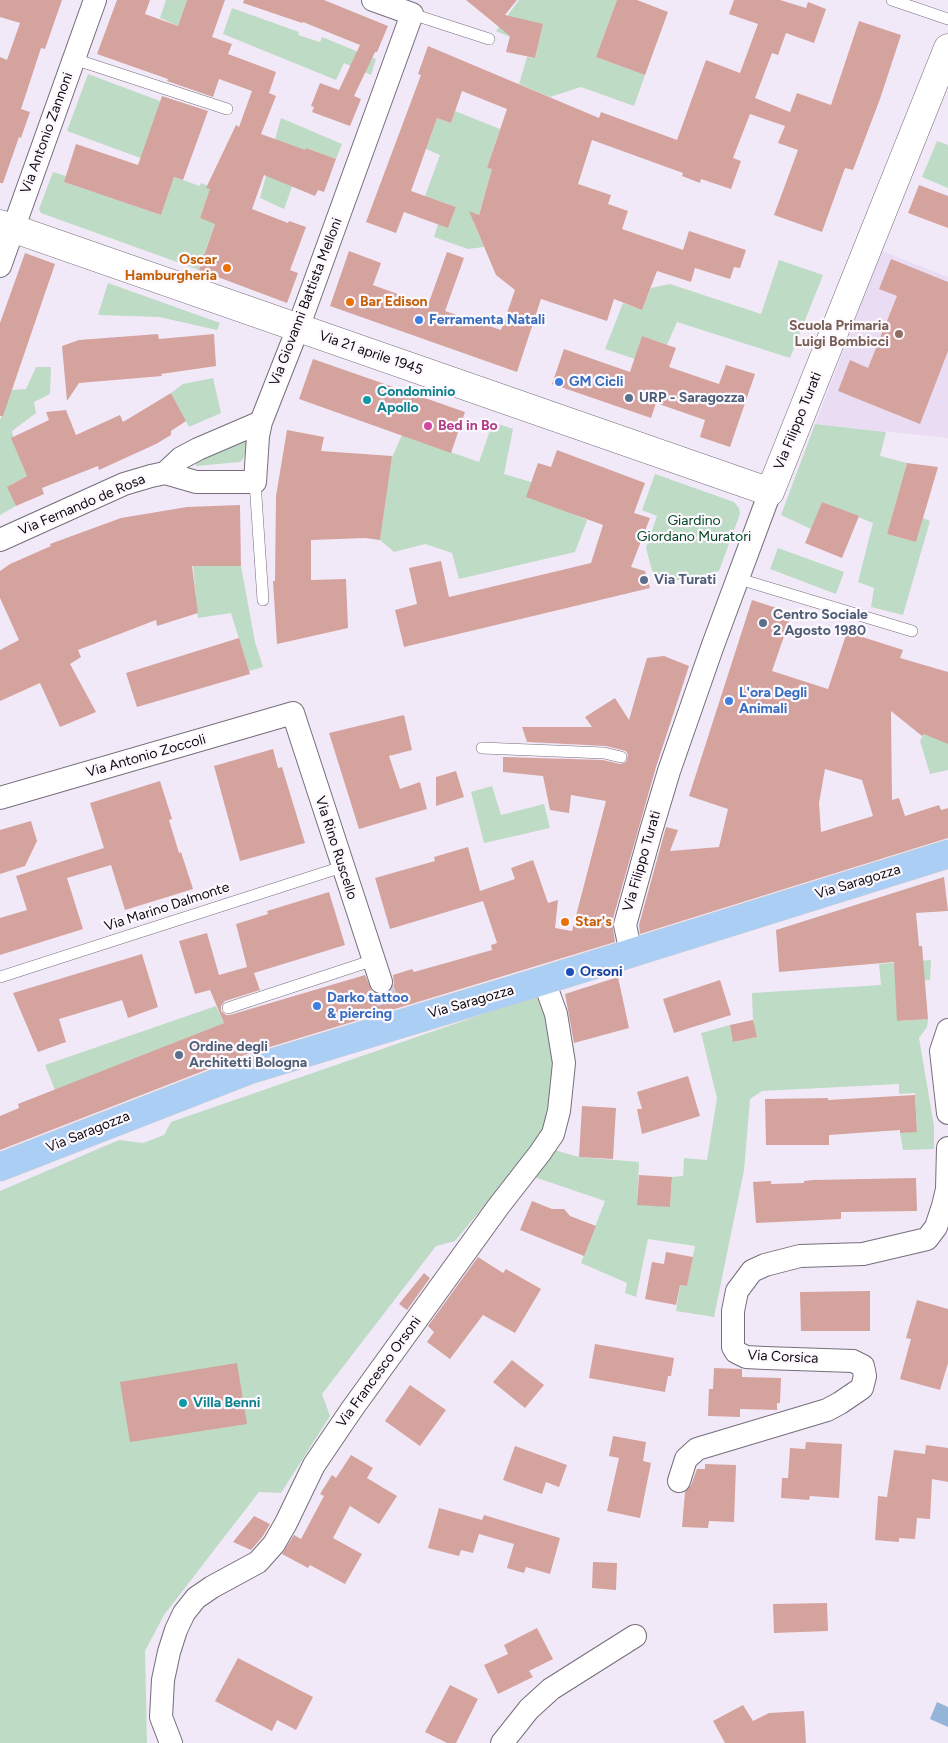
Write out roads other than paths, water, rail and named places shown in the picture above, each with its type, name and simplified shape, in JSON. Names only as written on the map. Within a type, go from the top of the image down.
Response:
[{"type":"main road","name":"Via Saragozza","points":[[0,1167],[252,1069],[393,1018],[542,981],[948,854]]},
{"type":"street","name":"Via Antonio Zannoni","points":[[0,266],[7,227],[74,59],[95,0]]},
{"type":"street","points":[[373,0],[412,14]]},
{"type":"street","name":"Via Giovanni Battista Melloni","points":[[255,482],[258,436],[261,422],[298,328],[412,14]]},
{"type":"street","name":"Via Filippo Turati","points":[[634,951],[626,931],[626,917],[664,769],[736,578],[948,48]]},
{"type":"street","name":"Via 21 aprile 1945","points":[[7,227],[770,492]]},
{"type":"street","name":"Via Fernando de Rosa","points":[[0,540],[124,484],[165,473],[181,458],[261,422]]},
{"type":"street","points":[[165,473],[196,482],[255,482]]},
{"type":"street","name":"Via Antonio Zoccoli","points":[[0,798],[292,713]]},
{"type":"street","name":"Via Rino Ruscello","points":[[292,713],[381,982]]},
{"type":"street","name":"Via Francesco Orsoni","points":[[171,1743],[161,1717],[163,1680],[168,1652],[184,1613],[196,1598],[258,1562],[274,1544],[314,1465],[335,1433],[552,1134],[559,1111],[564,1063],[556,1014],[542,981]]},
{"type":"street","points":[[948,1030],[941,1050],[948,1113]]},
{"type":"street","name":"Via Corsica","points":[[679,1481],[686,1460],[696,1449],[826,1410],[840,1404],[862,1388],[865,1376],[863,1366],[853,1361],[746,1357],[736,1352],[733,1348],[733,1311],[737,1291],[752,1271],[765,1264],[800,1256],[863,1254],[927,1239],[936,1227],[947,1189],[948,1148]]},
{"type":"street","points":[[502,1743],[529,1709],[551,1689],[635,1636]]},
{"type":"lane","points":[[892,0],[948,19]]},
{"type":"lane","points":[[412,14],[489,39]]},
{"type":"lane","points":[[74,59],[227,109]]},
{"type":"lane","name":"Via Giovanni Battista Melloni","points":[[255,482],[264,600]]},
{"type":"lane","points":[[736,578],[912,631]]},
{"type":"lane","points":[[482,748],[604,753],[620,756]]},
{"type":"lane","name":"Via Marino Dalmonte","points":[[0,977],[342,867]]},
{"type":"lane","points":[[228,1008],[374,960]]},
{"type":"water","points":[[937,1702],[948,1707],[948,1727],[930,1719]]},
{"type":"tunnel","points":[[381,982],[391,1012]]},
{"type":"place","name":"Oscar Hamburgheria","points":[[227,268]]},
{"type":"place","name":"Bar Edison","points":[[350,302]]},
{"type":"place","name":"Ferramenta Natali","points":[[419,320]]},
{"type":"place","name":"Scuola Primaria Luigi Bombicci","points":[[899,334]]},
{"type":"place","name":"GM Cicli","points":[[559,382]]},
{"type":"place","name":"URP - Saragozza","points":[[629,398]]},
{"type":"place","name":"Condominio Apollo","points":[[367,400]]},
{"type":"place","name":"Bed in Bo","points":[[428,426]]},
{"type":"place","name":"Via Turati","points":[[644,580]]},
{"type":"place","name":"Centro Sociale 2 Agosto 1980","points":[[763,623]]},
{"type":"place","name":"L'ora Degli Animali","points":[[729,701]]},
{"type":"place","name":"Star's","points":[[565,922]]},
{"type":"place","name":"Orsoni","points":[[570,972]]},
{"type":"place","name":"Darko tattoo & piercing","points":[[317,1006]]},
{"type":"place","name":"Ordine degli Architetti Bologna","points":[[179,1055]]},
{"type":"place","name":"Villa Benni","points":[[183,1403]]},
{"type":"park label","name":"Giardino Giordano Muratori","points":[[694,530]]}]
